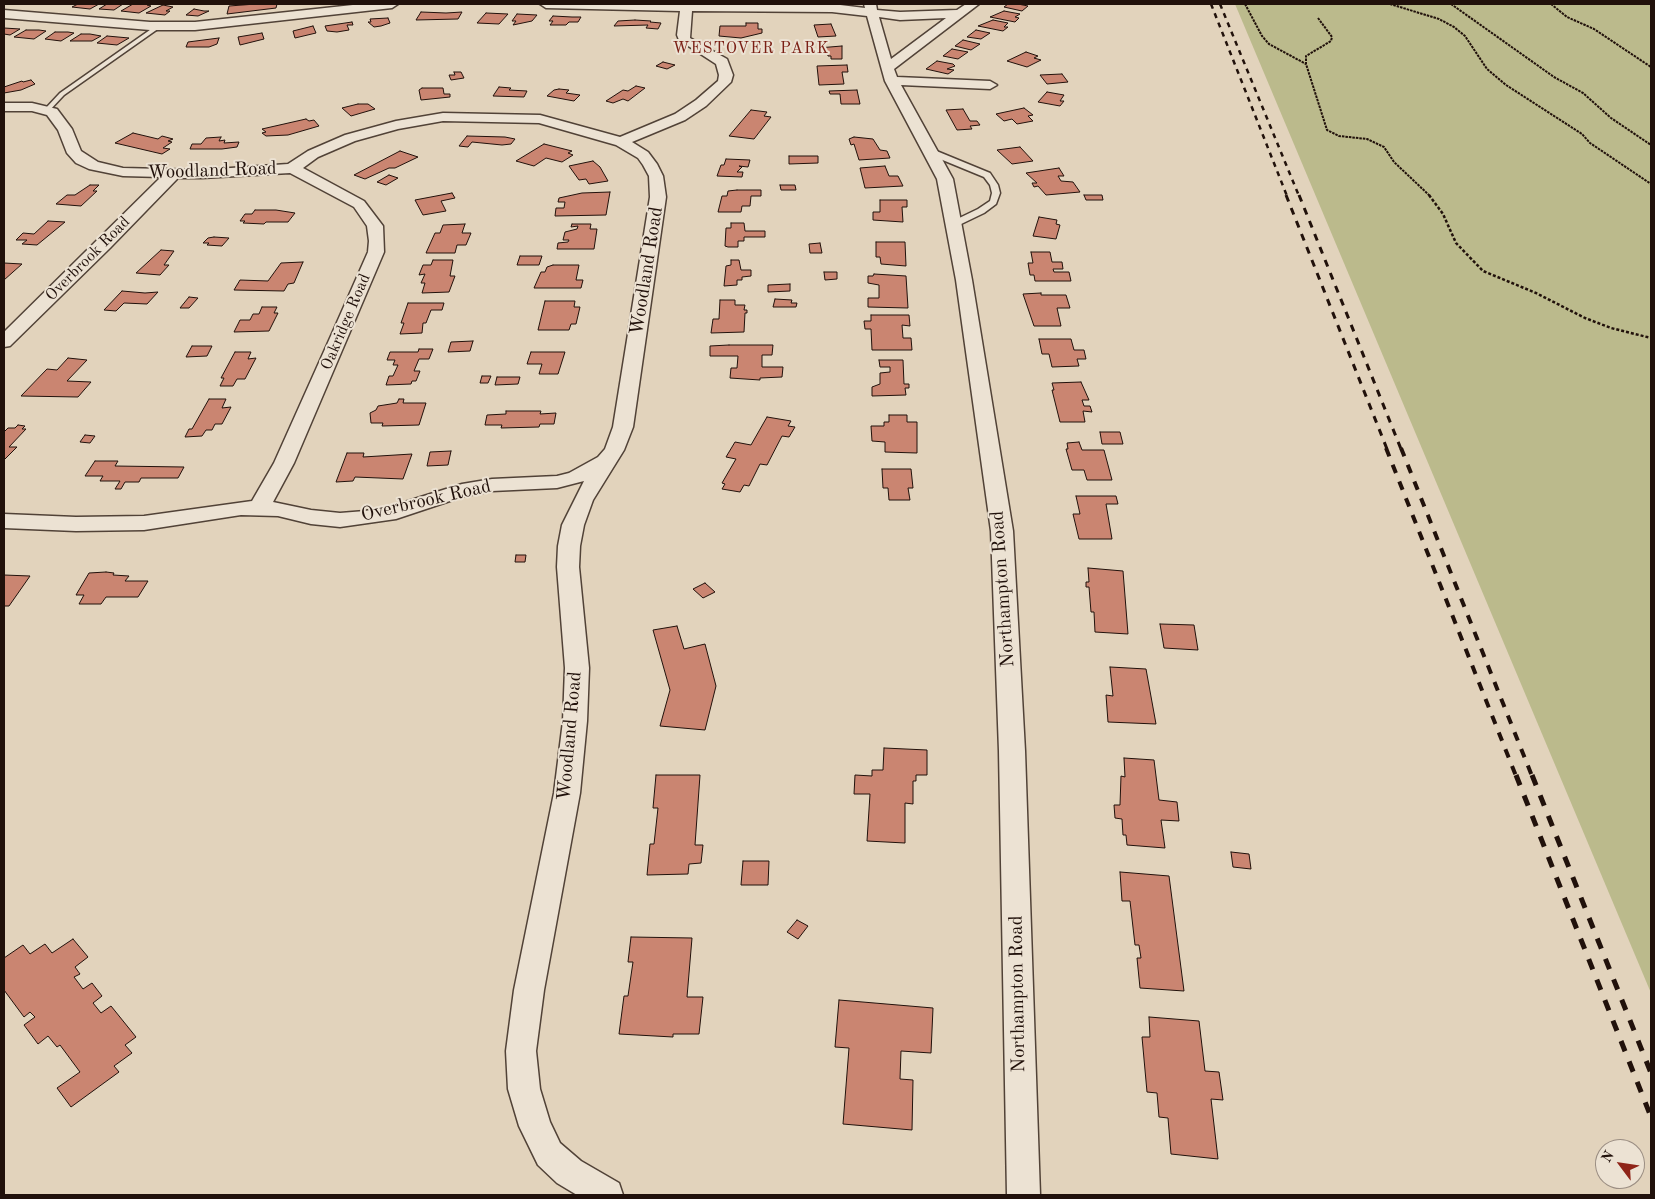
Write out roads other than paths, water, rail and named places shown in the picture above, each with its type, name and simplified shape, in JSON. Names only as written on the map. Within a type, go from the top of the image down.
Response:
[{"type":"street","points":[[4,14],[159,26],[219,25],[392,4]]},
{"type":"street","points":[[546,4],[871,8],[900,16],[959,14]]},
{"type":"street","points":[[890,75],[959,14],[973,4]]},
{"type":"street","points":[[621,142],[680,116],[701,103],[724,82],[726,75],[722,62],[685,40],[683,35],[687,6]]},
{"type":"street","name":"Northampton Road","points":[[871,8],[890,75],[945,179],[954,224],[1002,531],[1012,751],[1024,1195]]},
{"type":"street","points":[[890,75],[990,86]]},
{"type":"street","points":[[4,107],[32,107],[47,110]]},
{"type":"street","name":"Woodland Road","points":[[47,110],[55,114],[64,129],[74,153],[94,166],[123,172],[172,175],[292,168],[321,150],[350,138],[396,125],[443,117],[501,116],[540,119],[621,142],[643,155],[650,164],[656,176],[658,197],[623,427],[614,450],[606,460],[583,500],[573,525],[569,546],[568,567],[577,668],[575,720],[567,793],[529,990],[521,1051],[524,1089],[535,1126],[549,1154],[569,1172],[607,1195]]},
{"type":"street","name":"Oakridge Road","points":[[259,508],[292,445],[368,269],[377,241],[374,226],[368,214],[358,204],[343,194],[292,168]]},
{"type":"street","name":"Overbrook Road","points":[[4,342],[104,245],[172,175]]},
{"type":"street","name":"Overbrook Road","points":[[4,521],[135,524],[241,508],[278,509],[311,517],[340,520],[365,518],[396,512],[462,490],[492,485],[546,483],[576,477],[606,460]]},
{"type":"lane","points":[[47,110],[62,94],[159,26]]},
{"type":"lane","points":[[931,152],[976,169],[987,175],[994,185],[996,193],[993,202],[981,211],[954,224]]},
{"type":"railway","points":[[1211,4],[1287,196]]},
{"type":"railway","points":[[1220,4],[1299,196]]},
{"type":"railway","points":[[1286,195],[1387,449]]},
{"type":"railway","points":[[1299,195],[1401,449]]},
{"type":"railway","points":[[1386,448],[1516,776]]},
{"type":"railway","points":[[1401,448],[1532,776]]},
{"type":"railway","points":[[1516,775],[1651,1117]]},
{"type":"railway","points":[[1532,775],[1651,1073]]},
{"type":"district","name":"WESTOVER PARK","points":[[751,49]]}]
